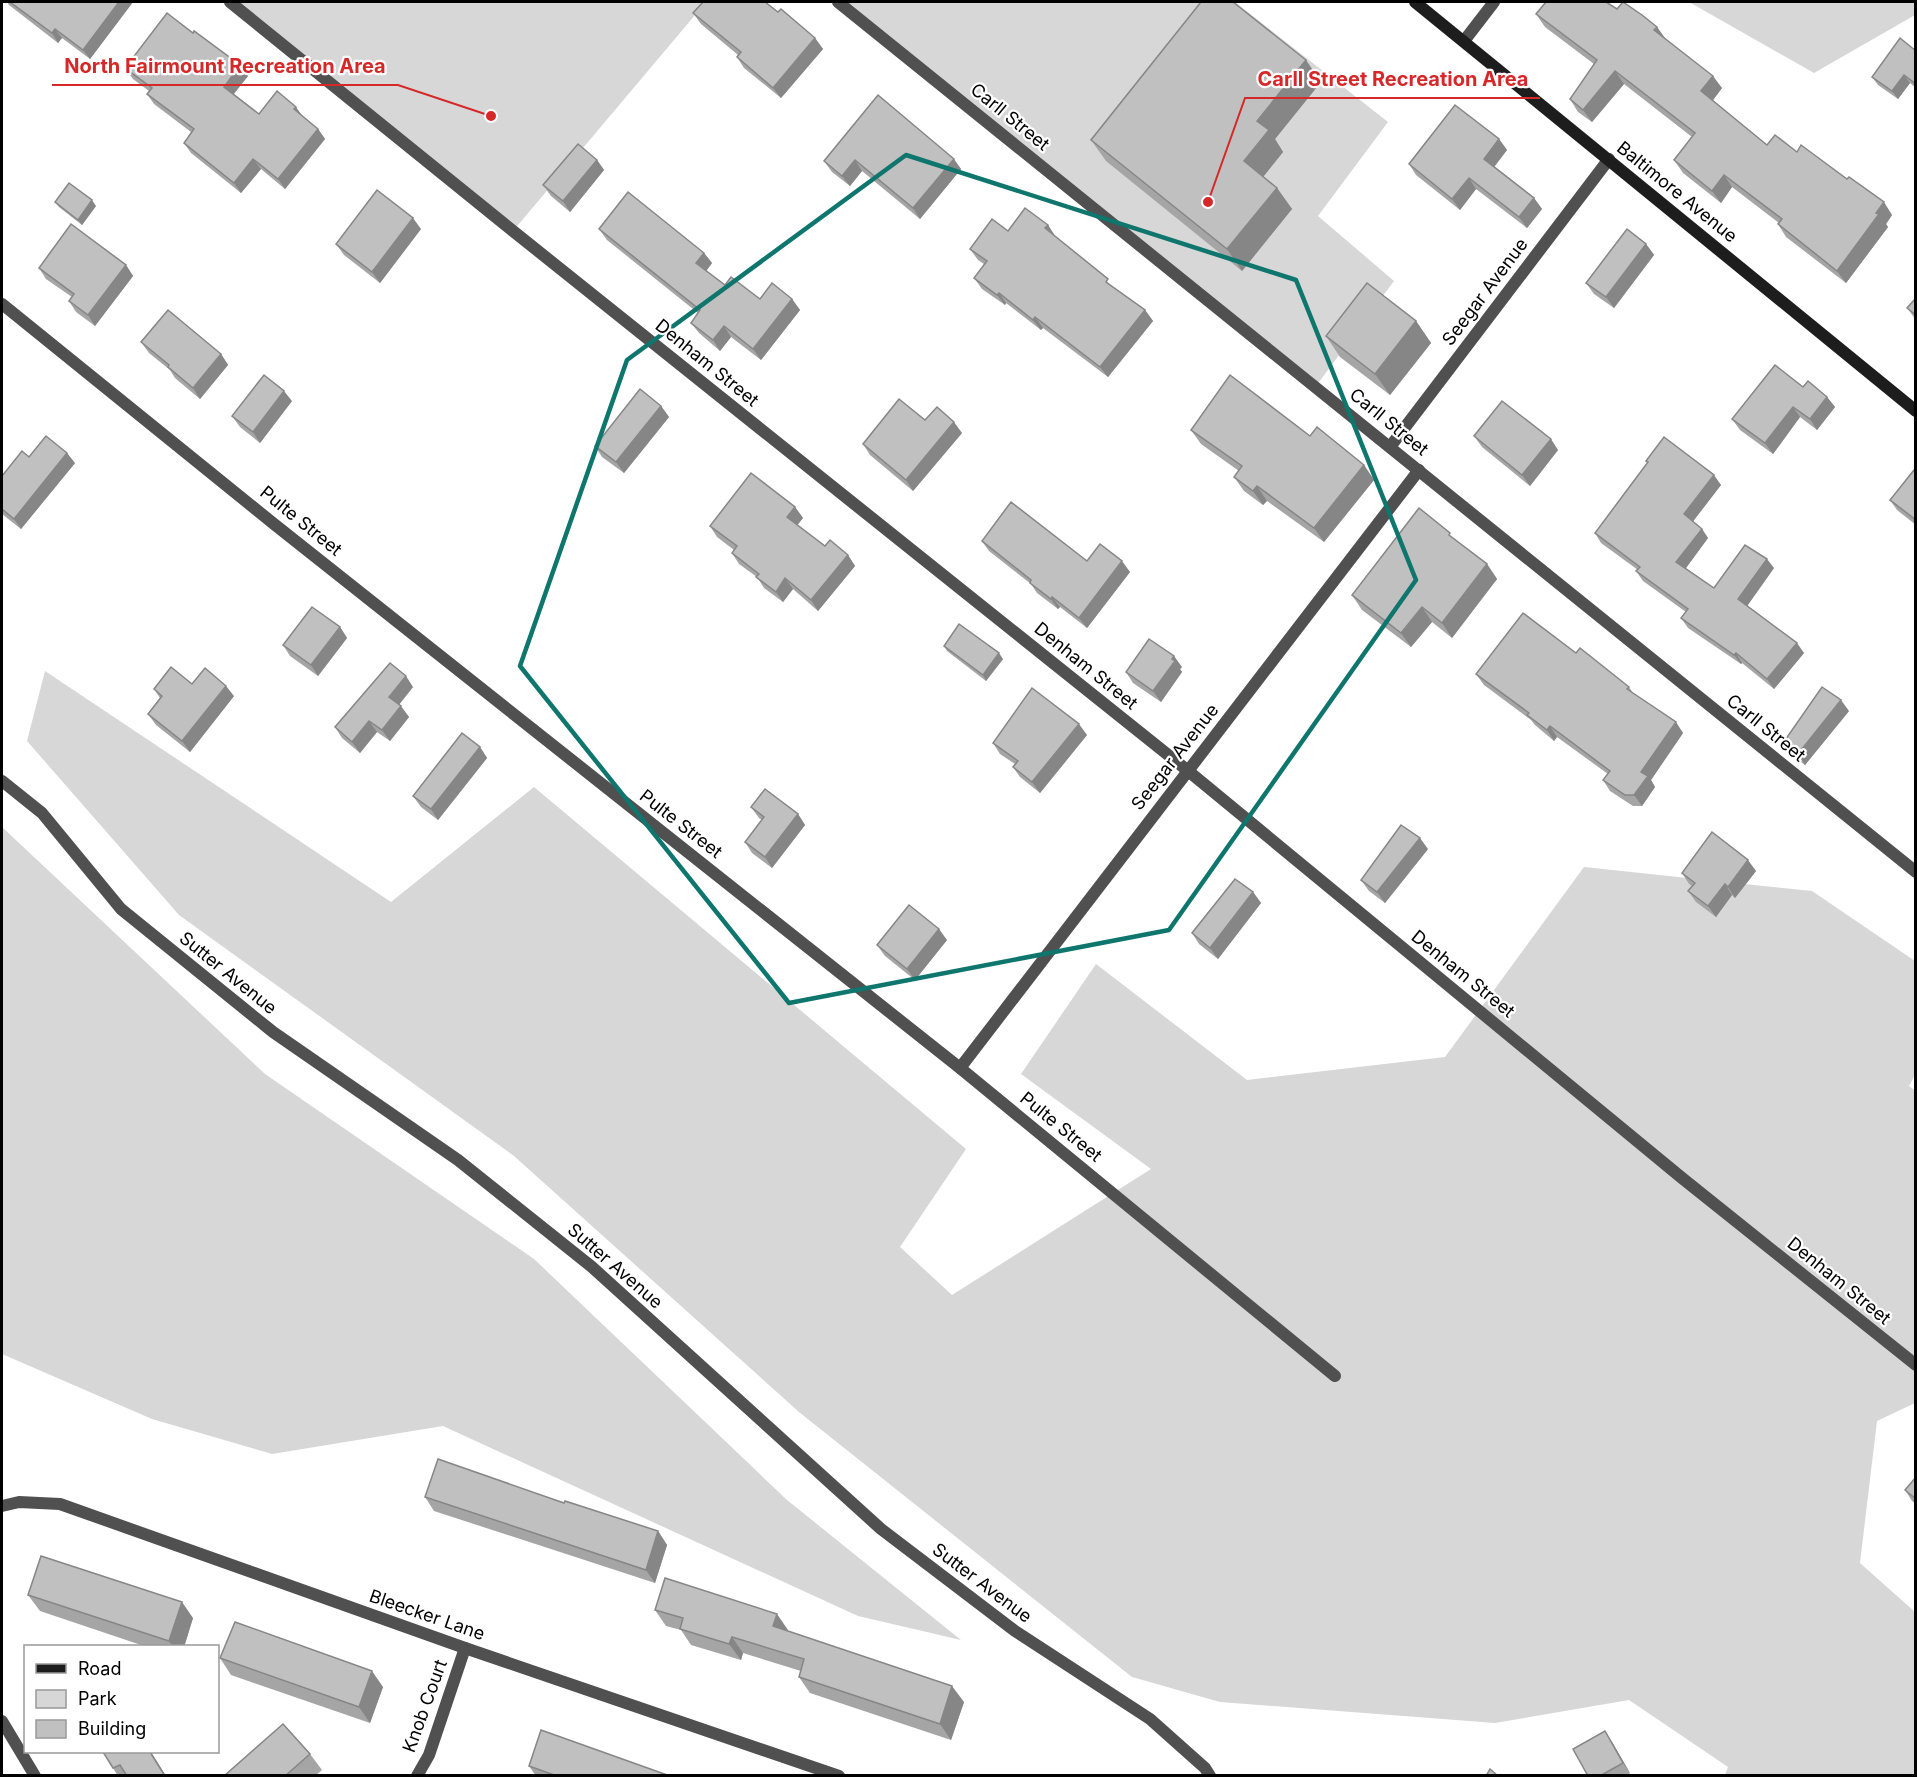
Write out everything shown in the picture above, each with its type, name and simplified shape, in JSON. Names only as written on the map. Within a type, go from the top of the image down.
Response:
[{"type":"street","name":"Denham Street","points":[[230,2],[1188,770],[1682,1178],[1916,1365]]},
{"type":"street","name":"Carll Street","points":[[838,2],[1916,872]]},
{"type":"street","name":"Baltimore Avenue","points":[[1415,2],[1916,411]]},
{"type":"street","points":[[1464,41],[1494,2]]},
{"type":"street","name":"Seegar Avenue","points":[[1390,447],[1609,159]]},
{"type":"street","name":"Pulte Street","points":[[2,304],[960,1068],[1335,1376]]},
{"type":"street","name":"Seegar Avenue","points":[[960,1068],[1419,470]]},
{"type":"street","name":"Sutter Avenue","points":[[2,781],[42,813],[120,909],[273,1032],[458,1160],[592,1267],[881,1529],[1015,1631],[1150,1719],[1205,1768],[1210,1776]]},
{"type":"street","name":"Bleecker Lane","points":[[2,1506],[19,1502],[60,1504],[465,1648],[839,1776]]},
{"type":"street","name":"Knob Court","points":[[417,1776],[429,1755],[465,1648]]},
{"type":"street","points":[[2,1721],[35,1776]]},
{"type":"highlighted area","points":[[906,155],[1296,280],[1416,580],[1169,930],[789,1003],[520,666],[627,360]]},
{"type":"green space","points":[[230,2],[706,2],[513,231]]},
{"type":"green space","points":[[838,2],[1235,2],[1388,122],[1318,216],[1394,281],[1316,386]]},
{"type":"green space","points":[[1689,2],[1915,2],[1915,15],[1814,73]]},
{"type":"green space","points":[[45,671],[391,902],[534,787],[966,1149],[900,1247],[952,1295],[1151,1169],[1021,1074],[1096,964],[1247,1080],[1445,1057],[1584,867],[1812,891],[1915,961],[1915,1075],[1909,1086],[1916,1091],[1915,1403],[1877,1421],[1860,1563],[1915,1612],[1915,1775],[1725,1775],[1728,1767],[1629,1700],[1495,1723],[1220,1702],[1132,1677],[799,1412],[514,1156],[179,915],[27,741]]},
{"type":"green space","points":[[2,827],[265,1074],[534,1259],[787,1500],[961,1640],[858,1616],[443,1426],[272,1454],[152,1419],[2,1354]]},
{"type":"building","points":[[10,2],[119,2],[83,50],[55,29],[52,33]]},
{"type":"building","points":[[703,2],[765,2],[778,12],[781,9],[815,38],[773,88],[737,57],[741,52],[693,13]]},
{"type":"building","points":[[1201,2],[1233,2],[1306,60],[1257,121],[1269,130],[1244,161],[1277,188],[1227,249],[1091,140]]},
{"type":"building","points":[[1546,2],[1606,2],[1617,9],[1623,2],[1657,27],[1654,30],[1713,76],[1701,91],[1767,145],[1775,135],[1797,152],[1801,145],[1847,179],[1849,177],[1884,202],[1876,213],[1879,214],[1837,271],[1778,224],[1782,219],[1724,175],[1712,191],[1674,160],[1695,133],[1615,71],[1583,110],[1570,99],[1597,60],[1536,14]]},
{"type":"building","points":[[167,13],[240,65],[224,87],[259,114],[277,91],[318,129],[278,179],[253,159],[234,183],[184,143],[194,129],[147,94],[152,88],[125,68]]},
{"type":"building","points":[[1900,38],[1916,51],[1916,84],[1904,75],[1892,91],[1872,77]]},
{"type":"building","points":[[878,95],[954,159],[913,208],[855,160],[842,176],[824,161]]},
{"type":"building","points":[[1455,105],[1499,139],[1484,159],[1534,198],[1519,217],[1469,178],[1452,199],[1409,164]]},
{"type":"building","points":[[578,144],[597,160],[563,201],[543,185]]},
{"type":"building","points":[[69,183],[92,200],[78,220],[55,202]]},
{"type":"building","points":[[377,190],[413,218],[372,272],[336,244]]},
{"type":"building","points":[[628,192],[704,253],[696,263],[725,285],[731,277],[760,299],[772,283],[792,299],[753,349],[724,326],[713,340],[691,323],[700,310],[599,229]]},
{"type":"building","points":[[1025,208],[1048,225],[1045,228],[1108,279],[1106,282],[1145,310],[1100,367],[1035,317],[1033,320],[999,293],[997,295],[974,278],[987,261],[970,249],[992,219],[1008,231]]},
{"type":"building","points":[[71,224],[126,265],[88,315],[69,301],[74,294],[39,268]]},
{"type":"building","points":[[1627,229],[1646,244],[1606,297],[1586,283]]},
{"type":"building","points":[[1367,283],[1416,321],[1375,374],[1326,336]]},
{"type":"building","points":[[1916,298],[1916,315],[1907,308]]},
{"type":"building","points":[[168,310],[221,354],[193,388],[141,342]]},
{"type":"building","points":[[1775,365],[1803,387],[1808,381],[1827,397],[1810,419],[1793,407],[1765,443],[1732,419]]},
{"type":"building","points":[[264,375],[284,391],[253,432],[232,416]]},
{"type":"building","points":[[1230,375],[1310,436],[1317,427],[1364,465],[1314,528],[1257,486],[1253,491],[1234,477],[1242,466],[1191,430]]},
{"type":"building","points":[[640,389],[661,406],[616,462],[595,446]]},
{"type":"building","points":[[899,399],[925,420],[937,407],[954,422],[906,480],[863,444]]},
{"type":"building","points":[[1502,401],[1551,439],[1522,475],[1474,436]]},
{"type":"building","points":[[46,436],[67,453],[14,519],[2,509],[2,476],[22,451],[29,457]]},
{"type":"building","points":[[1664,437],[1714,475],[1684,514],[1702,529],[1676,562],[1714,588],[1745,545],[1767,559],[1738,599],[1797,643],[1767,679],[1736,653],[1734,655],[1681,618],[1688,609],[1636,571],[1640,567],[1595,533]]},
{"type":"building","points":[[1914,470],[1916,471],[1916,520],[1890,500]]},
{"type":"building","points":[[751,473],[795,507],[787,517],[825,546],[830,540],[848,555],[811,600],[785,578],[776,592],[756,577],[759,574],[732,553],[737,546],[710,526]]},
{"type":"building","points":[[1011,502],[1087,561],[1100,544],[1122,561],[1079,618],[1030,583],[1031,580],[982,541]]},
{"type":"building","points":[[1419,508],[1487,564],[1442,623],[1422,607],[1401,633],[1352,595]]},
{"type":"building","points":[[312,607],[340,627],[311,665],[283,645]]},
{"type":"building","points":[[1523,613],[1576,653],[1580,648],[1629,687],[1627,689],[1676,722],[1641,772],[1648,776],[1634,795],[1625,795],[1603,780],[1610,771],[1550,726],[1547,730],[1527,715],[1529,713],[1476,674]]},
{"type":"building","points":[[959,624],[999,653],[983,675],[944,646]]},
{"type":"building","points":[[1149,639],[1174,656],[1172,659],[1175,661],[1153,691],[1126,672]]},
{"type":"building","points":[[390,663],[406,676],[389,697],[401,706],[382,730],[369,721],[352,742],[335,727]]},
{"type":"building","points":[[171,667],[192,684],[205,668],[226,686],[182,741],[148,714],[162,696],[154,689]]},
{"type":"building","points":[[1822,687],[1841,700],[1798,754],[1783,743]]},
{"type":"building","points":[[1032,688],[1079,724],[1032,782],[1013,767],[1018,761],[993,743]]},
{"type":"building","points":[[462,733],[480,747],[431,809],[413,796]]},
{"type":"building","points":[[765,789],[798,814],[765,857],[745,842],[764,817],[751,807]]},
{"type":"building","points":[[1401,825],[1420,838],[1377,892],[1361,880]]},
{"type":"building","points":[[1712,832],[1748,860],[1728,887],[1725,884],[1708,906],[1688,891],[1695,883],[1682,873]]},
{"type":"building","points":[[1235,879],[1253,892],[1210,948],[1192,933]]},
{"type":"building","points":[[909,905],[939,929],[907,969],[877,945]]},
{"type":"building","points":[[438,1459],[564,1503],[565,1501],[658,1531],[646,1570],[425,1497]]},
{"type":"building","points":[[1916,1477],[1916,1499],[1905,1490]]},
{"type":"building","points":[[41,1556],[182,1602],[169,1641],[28,1595]]},
{"type":"building","points":[[665,1578],[777,1614],[773,1626],[952,1686],[940,1724],[799,1677],[804,1659],[732,1637],[729,1644],[680,1629],[683,1618],[655,1610]]},
{"type":"building","points":[[235,1622],[372,1671],[359,1707],[220,1658]]},
{"type":"building","points":[[283,1724],[310,1754],[285,1776],[224,1776]]},
{"type":"building","points":[[541,1730],[670,1776],[557,1776],[529,1766]]},
{"type":"building","points":[[1605,1731],[1623,1763],[1600,1776],[1588,1776],[1573,1749]]},
{"type":"building","points":[[104,1753],[151,1753],[165,1776],[127,1776],[120,1765],[113,1768]]},
{"type":"building","points":[[1490,1769],[1498,1776],[1486,1776]]},
{"type":"place","name":"North Fairmount Recreation Area","points":[[491,116]]},
{"type":"place","name":"Carll Street Recreation Area","points":[[1208,202]]}]
